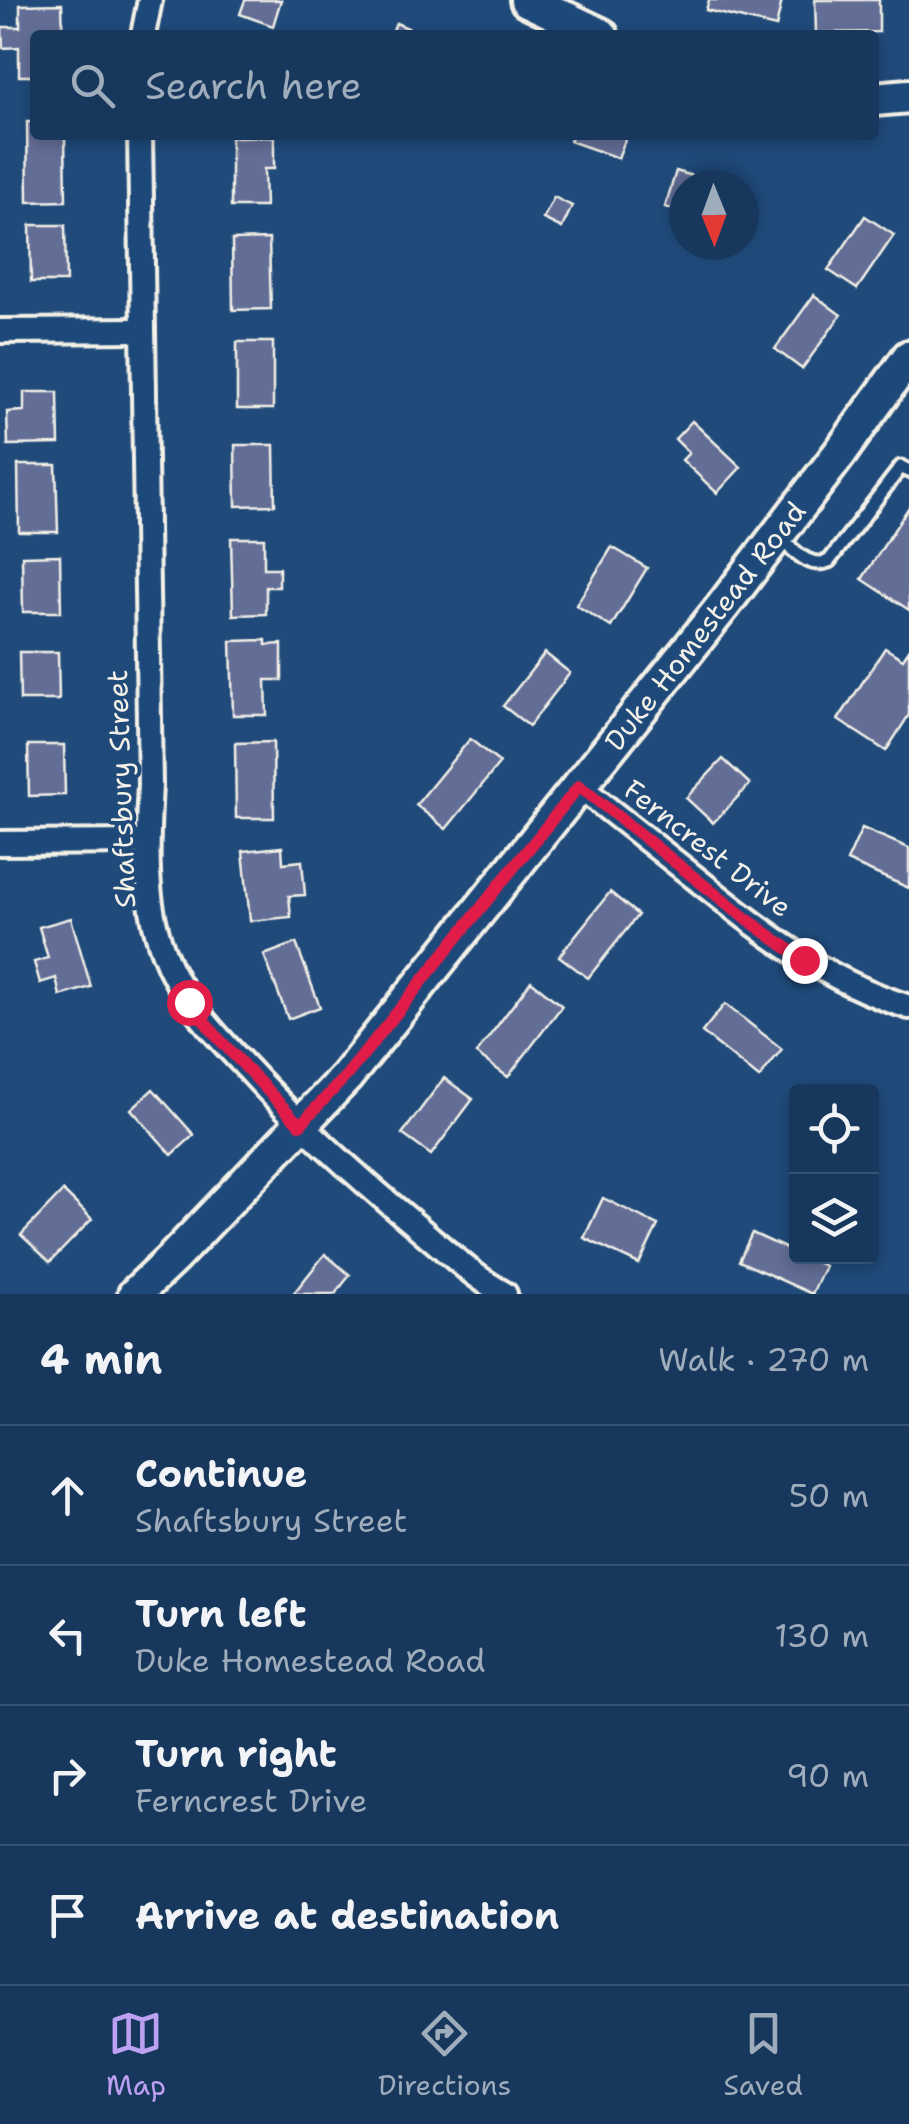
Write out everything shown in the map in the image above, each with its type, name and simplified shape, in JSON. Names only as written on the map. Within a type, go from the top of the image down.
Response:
[{"type":"street","points":[[144,30],[150,0]]},
{"type":"street","points":[[528,0],[591,30]]},
{"type":"street","points":[[879,99],[909,96]]},
{"type":"street","name":"Shaftsbury Street","points":[[140,140],[150,785],[147,842],[158,936],[189,1002],[300,1125],[467,1268],[505,1294]]},
{"type":"street","points":[[0,331],[144,330]]},
{"type":"street","name":"Duke Homestead Road","points":[[135,1294],[346,1076],[776,536],[909,357]]},
{"type":"street","name":"Ferncrest Drive","points":[[579,786],[804,960],[855,986],[909,1006]]},
{"type":"street","points":[[0,843],[147,842]]},
{"type":"lane","points":[[776,536],[808,562],[819,565],[829,561],[906,464]]},
{"type":"building","points":[[245,0],[281,0],[273,26],[240,14]]},
{"type":"building","points":[[709,0],[782,0],[776,27],[706,10]]},
{"type":"building","points":[[815,0],[879,0],[879,30],[816,30]]},
{"type":"building","points":[[62,4],[63,30],[30,30],[30,76],[19,76],[19,47],[3,48],[2,27],[20,27],[20,5]]},
{"type":"building","points":[[396,23],[412,30],[393,30]]},
{"type":"building","points":[[30,122],[30,140],[65,140],[66,201],[28,202]]},
{"type":"building","points":[[231,140],[274,140],[274,169],[264,169],[265,207],[231,207]]},
{"type":"building","points":[[570,140],[625,140],[618,158]]},
{"type":"building","points":[[554,197],[572,206],[562,228],[543,219]]},
{"type":"building","points":[[865,216],[894,235],[857,289],[828,270]]},
{"type":"building","points":[[30,225],[65,225],[66,282],[31,282]]},
{"type":"building","points":[[269,239],[271,309],[233,310],[232,240]]},
{"type":"building","points":[[814,295],[841,315],[802,369],[775,349]]},
{"type":"building","points":[[237,342],[273,342],[273,409],[237,409]]},
{"type":"building","points":[[24,392],[58,392],[59,444],[8,445],[7,412],[24,411]]},
{"type":"building","points":[[692,421],[741,467],[717,493],[682,460],[689,453],[675,439]]},
{"type":"building","points":[[235,445],[274,445],[275,505],[236,506]]},
{"type":"building","points":[[18,465],[56,465],[58,532],[19,532]]},
{"type":"building","points":[[909,507],[909,610],[862,579]]},
{"type":"building","points":[[231,538],[264,538],[264,568],[279,568],[279,587],[266,587],[266,614],[233,615]]},
{"type":"building","points":[[612,547],[647,568],[611,627],[576,605]]},
{"type":"building","points":[[60,555],[61,612],[23,612],[22,556]]},
{"type":"building","points":[[266,640],[266,645],[282,644],[282,680],[266,680],[267,715],[233,715],[231,641]]},
{"type":"building","points":[[885,648],[903,659],[909,650],[909,715],[886,751],[838,720]]},
{"type":"building","points":[[19,652],[58,652],[59,700],[20,700]]},
{"type":"building","points":[[545,653],[570,673],[529,726],[503,706]]},
{"type":"building","points":[[470,739],[500,763],[446,829],[416,805]]},
{"type":"building","points":[[273,742],[274,818],[236,818],[235,743]]},
{"type":"building","points":[[28,745],[64,745],[65,795],[29,796]]},
{"type":"building","points":[[723,759],[750,784],[713,823],[686,798]]},
{"type":"building","points":[[862,828],[909,848],[909,888],[847,861]]},
{"type":"building","points":[[282,847],[283,863],[302,861],[305,895],[289,896],[291,917],[250,921],[243,851]]},
{"type":"building","points":[[610,892],[638,915],[588,978],[559,956]]},
{"type":"building","points":[[71,918],[91,987],[60,996],[56,978],[40,983],[34,962],[48,958],[39,927]]},
{"type":"building","points":[[296,943],[320,1007],[288,1019],[264,955]]},
{"type":"building","points":[[531,981],[562,1006],[508,1077],[476,1054]]},
{"type":"building","points":[[725,1004],[782,1049],[759,1078],[702,1032]]},
{"type":"building","points":[[444,1078],[473,1099],[431,1155],[402,1134]]},
{"type":"building","points":[[153,1089],[194,1135],[172,1155],[131,1109]]},
{"type":"building","points":[[63,1191],[92,1219],[50,1262],[21,1235]]},
{"type":"building","points":[[603,1198],[658,1225],[639,1264],[584,1238]]},
{"type":"building","points":[[752,1233],[789,1250],[789,1264],[825,1266],[812,1294],[739,1261]]},
{"type":"building","points":[[325,1254],[350,1275],[335,1294],[293,1294]]},
{"type":"route","points":[[189,1002],[300,1125],[346,1076],[579,786],[804,960]]}]
